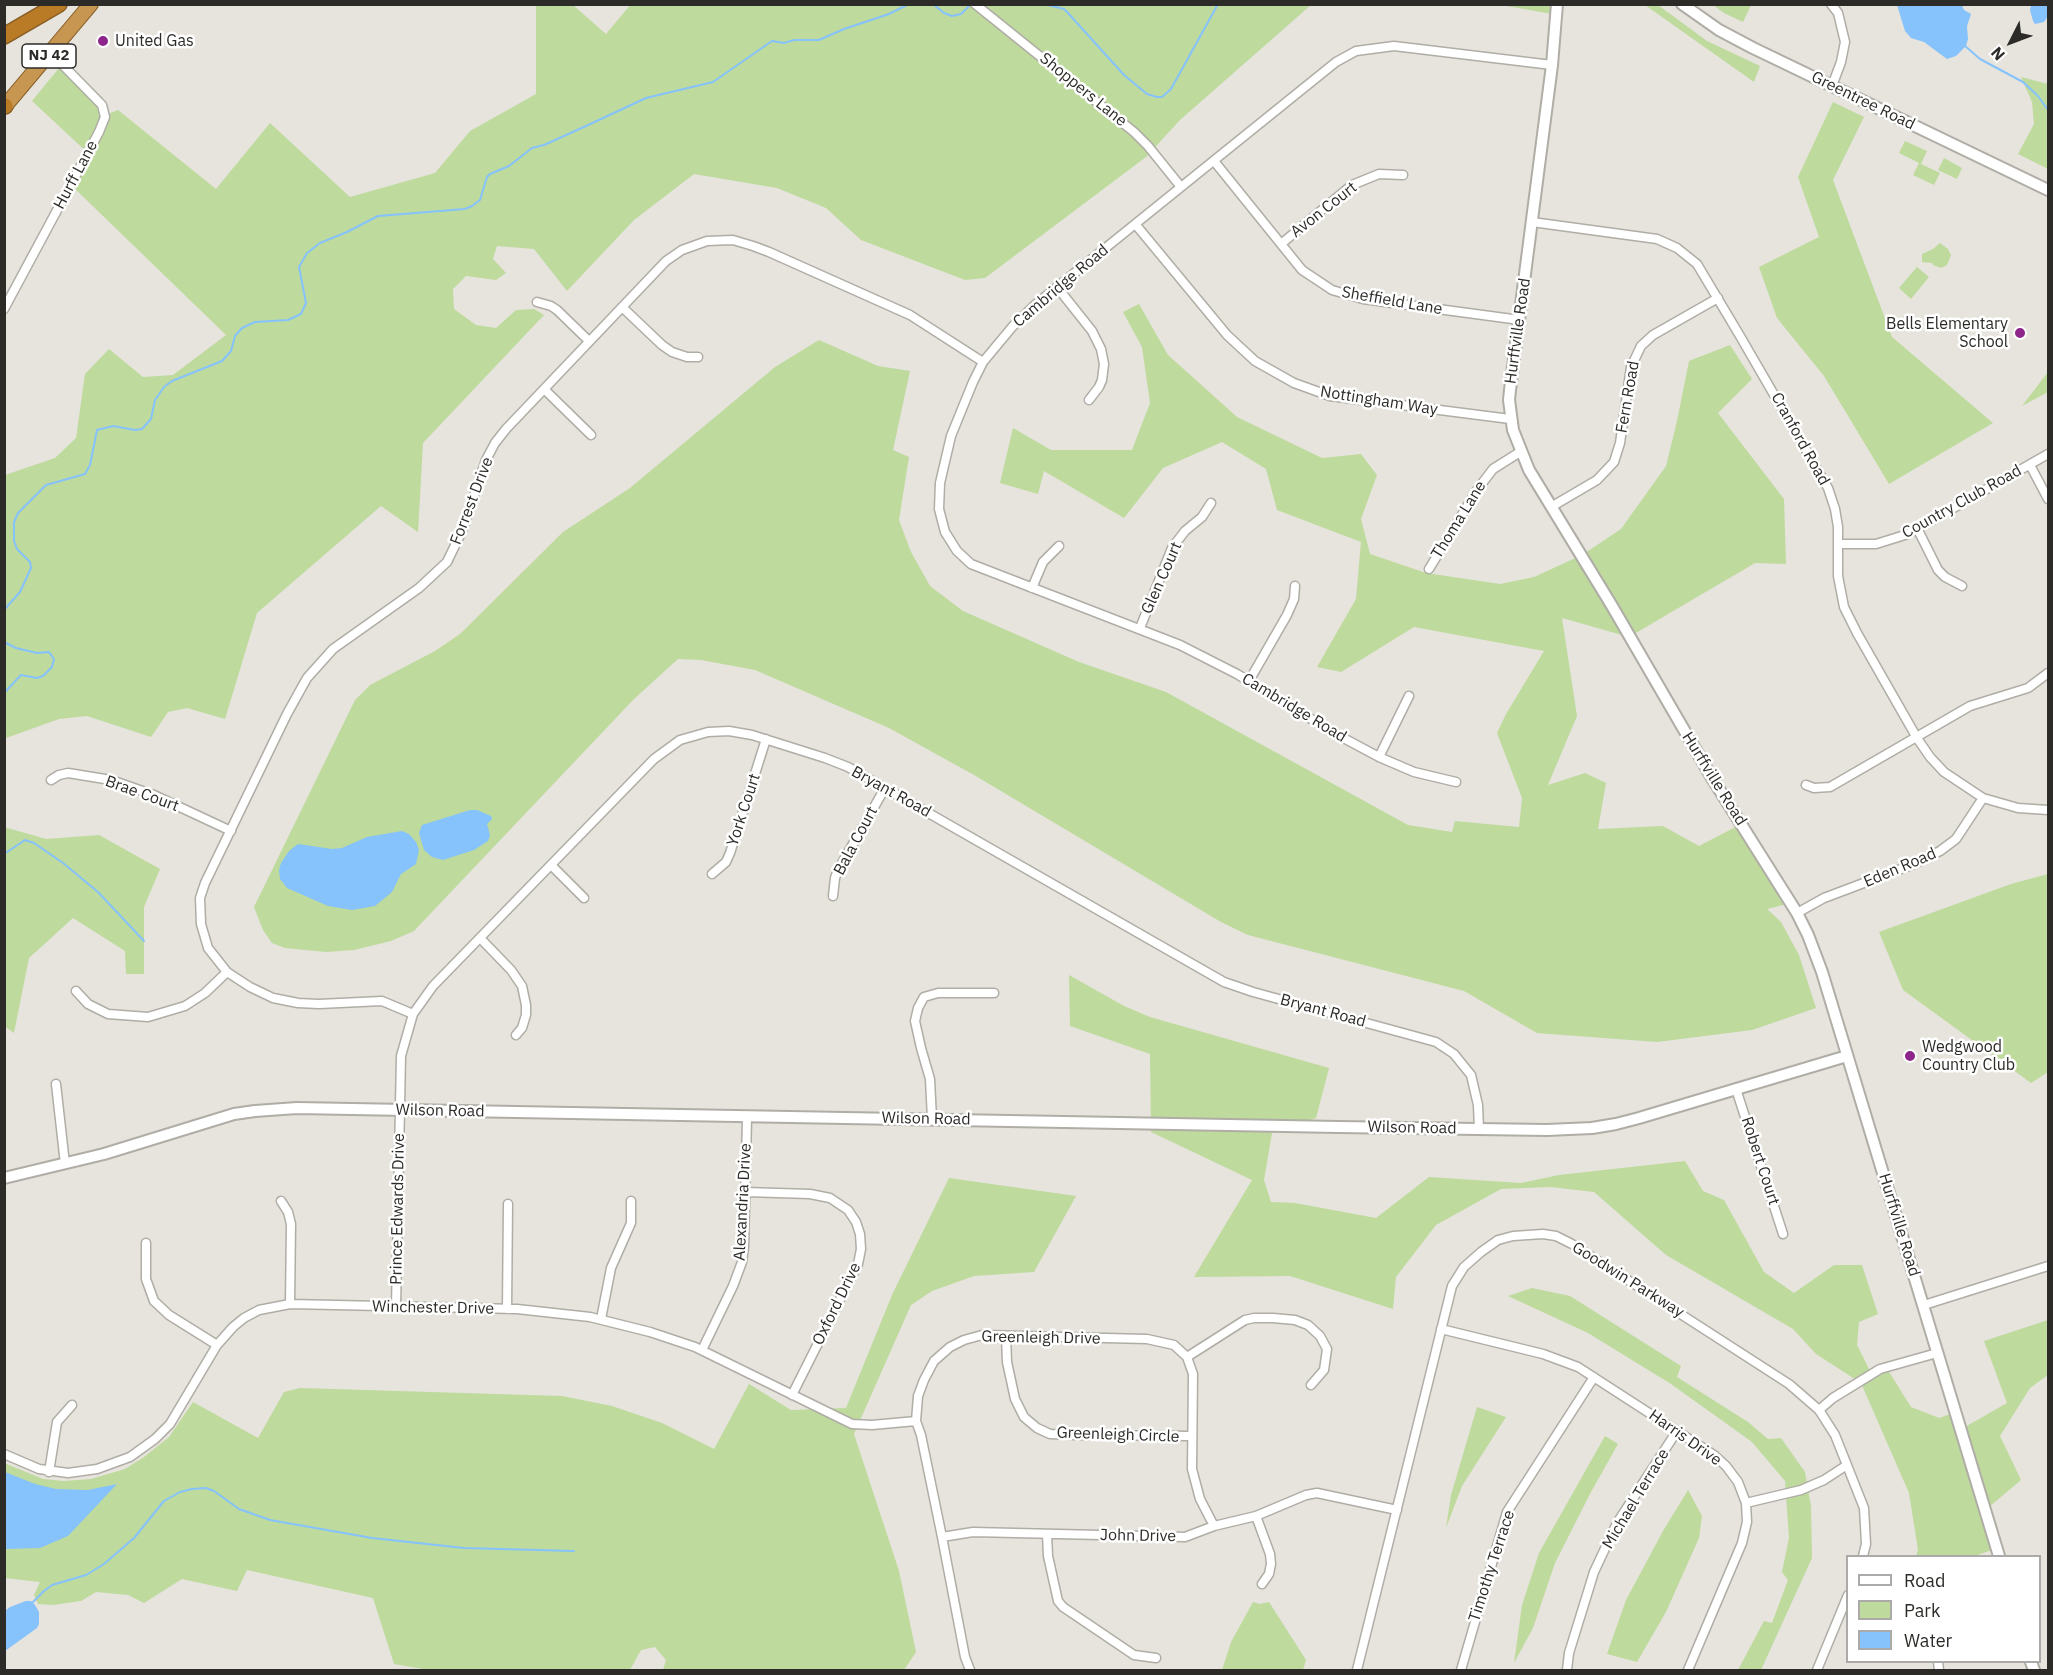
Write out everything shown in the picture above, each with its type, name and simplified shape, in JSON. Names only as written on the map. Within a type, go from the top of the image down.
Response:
[{"type":"highway","name":"NJ 42","points":[[4,36],[59,4]]},
{"type":"highway","name":"NJ 42","points":[[5,106],[91,4]]},
{"type":"highway","points":[[4,28],[43,15]]},
{"type":"street","name":"Hurffville Road","points":[[1557,4],[1552,65],[1509,400],[1510,419],[1520,452],[1551,507],[1612,606],[1695,750],[1797,913],[1818,957],[1998,1555]]},
{"type":"street","name":"Greentree Road","points":[[1682,4],[1734,38],[2049,190]]},
{"type":"street","points":[[1831,4],[1838,14],[1845,42],[1841,62],[1832,86]]},
{"type":"street","name":"Shoppers Lane","points":[[976,5],[1134,132],[1181,187]]},
{"type":"street","name":"Cambridge Road","points":[[1456,782],[1414,771],[1379,757],[1202,655],[1140,628],[971,564],[952,545],[945,532],[941,518],[939,493],[946,452],[967,394],[983,362],[1013,326],[1057,287],[1326,70],[1356,51],[1381,46],[1407,46],[1552,65]]},
{"type":"street","name":"Hurff Lane","points":[[4,309],[105,117],[102,105],[51,53]]},
{"type":"street","name":"Sheffield Lane","points":[[1214,161],[1281,244],[1310,276],[1324,286],[1340,293],[1371,300],[1520,320]]},
{"type":"street","name":"Avon Court","points":[[1281,244],[1353,185],[1379,174],[1403,175]]},
{"type":"street","name":"Cranford Road","points":[[1532,222],[1639,236],[1671,244],[1697,264],[1822,476],[1835,509],[1838,576],[1844,607],[1917,738],[1944,772],[1983,798],[2007,806],[2049,810]]},
{"type":"street","name":"Nottingham Way","points":[[1136,225],[1227,335],[1256,361],[1294,383],[1330,396],[1510,419]]},
{"type":"street","name":"Forrest Drive","points":[[413,1014],[382,1001],[308,1005],[286,1001],[250,987],[227,972],[208,948],[201,924],[200,907],[206,883],[287,714],[307,678],[333,649],[427,582],[447,562],[462,530],[491,451],[506,429],[660,267],[676,254],[707,241],[733,240],[753,246],[910,315],[983,362]]},
{"type":"street","points":[[1057,287],[1092,331],[1101,349],[1104,364],[1102,380],[1089,400]]},
{"type":"street","name":"Fern Road","points":[[1551,507],[1597,480],[1614,462],[1620,443],[1631,367],[1641,346],[1653,335],[1718,298]]},
{"type":"street","points":[[537,302],[557,310],[589,341]]},
{"type":"street","points":[[622,307],[672,352],[687,357],[698,357]]},
{"type":"street","points":[[544,390],[591,435]]},
{"type":"street","name":"Thoma Lane","points":[[1429,569],[1477,490],[1493,469],[1520,452]]},
{"type":"street","name":"Country Club Road","points":[[1838,544],[1876,544],[1918,530],[2049,454]]},
{"type":"street","points":[[2030,465],[2049,499]]},
{"type":"street","name":"Glen Court","points":[[1140,628],[1172,548],[1185,531],[1202,517],[1211,503]]},
{"type":"street","points":[[1918,530],[1938,570],[1945,577],[1962,586]]},
{"type":"street","points":[[1032,588],[1043,562],[1059,546]]},
{"type":"street","points":[[1249,681],[1287,615],[1294,599],[1295,586]]},
{"type":"street","points":[[1806,785],[1814,788],[1830,787],[1970,706],[2028,688],[2049,673]]},
{"type":"street","points":[[1379,757],[1409,696]]},
{"type":"street","name":"Bryant Road","points":[[400,1110],[401,1056],[413,1014],[433,986],[654,759],[671,745],[690,736],[718,731],[741,733],[836,762],[1213,977],[1252,992],[1436,1042],[1461,1062],[1470,1075],[1478,1105],[1479,1129]]},
{"type":"street","name":"York Court","points":[[712,874],[726,862],[730,853],[766,740]]},
{"type":"street","name":"Brae Court","points":[[51,780],[68,773],[111,780],[154,795],[231,831]]},
{"type":"street","name":"Bala Court","points":[[833,896],[838,870],[885,788]]},
{"type":"street","name":"Eden Road","points":[[1797,913],[1824,898],[1914,864],[1940,851],[1956,839],[1983,798]]},
{"type":"street","points":[[551,865],[584,898]]},
{"type":"street","points":[[480,938],[511,970],[522,987],[526,1014],[522,1028],[516,1035]]},
{"type":"street","points":[[76,992],[88,1004],[108,1014],[148,1017],[185,1006],[205,993],[227,972]]},
{"type":"street","points":[[932,1119],[930,1079],[915,1021],[918,1008],[924,997],[938,993],[994,993]]},
{"type":"street","name":"Wilson Road","points":[[4,1178],[65,1164],[234,1114],[297,1108],[747,1118],[1547,1130],[1616,1124],[1847,1056]]},
{"type":"street","points":[[56,1084],[65,1164]]},
{"type":"street","name":"Robert Court","points":[[1736,1089],[1783,1234]]},
{"type":"street","name":"Prince Edwards Drive","points":[[396,1307],[400,1110]]},
{"type":"street","name":"Alexandria Drive","points":[[702,1350],[734,1286],[741,1265],[744,1247],[747,1118]]},
{"type":"street","name":"Oxford Drive","points":[[745,1192],[813,1194],[826,1197],[840,1203],[848,1210],[860,1234],[861,1252],[858,1264],[792,1395]]},
{"type":"street","points":[[281,1201],[288,1212],[291,1224],[290,1305]]},
{"type":"street","points":[[601,1319],[611,1268],[632,1223],[631,1201]]},
{"type":"street","points":[[507,1309],[508,1204]]},
{"type":"street","name":"Goodwin Parkway","points":[[1357,1671],[1452,1286],[1464,1267],[1481,1252],[1498,1240],[1513,1236],[1543,1234],[1556,1236],[1582,1250],[1789,1384],[1819,1410],[1835,1435],[1864,1508],[1866,1544],[1863,1555]]},
{"type":"street","points":[[146,1243],[146,1279],[154,1301],[169,1315],[217,1345]]},
{"type":"street","points":[[1924,1305],[2049,1266]]},
{"type":"street","name":"Winchester Drive","points":[[4,1454],[49,1472],[73,1473],[101,1468],[130,1457],[150,1443],[171,1421],[217,1345],[231,1329],[248,1316],[265,1308],[290,1305],[507,1309],[558,1312],[601,1319],[657,1334],[702,1350],[852,1424],[872,1425],[916,1421]]},
{"type":"street","points":[[1214,1526],[1200,1499],[1192,1469],[1193,1374],[1187,1357],[1245,1320],[1273,1318],[1295,1320],[1308,1325],[1320,1336],[1327,1349],[1324,1370],[1311,1386]]},
{"type":"street","name":"Harris Drive","points":[[1441,1329],[1566,1361],[1714,1455],[1738,1482],[1746,1503],[1747,1522],[1742,1543],[1688,1671]]},
{"type":"street","name":"Greenleigh Drive","points":[[970,1671],[965,1657],[942,1537],[916,1421],[918,1396],[934,1361],[950,1347],[982,1335],[1147,1339],[1174,1345],[1187,1357]]},
{"type":"street","name":"Greenleigh Circle","points":[[1006,1336],[1007,1362],[1016,1399],[1024,1417],[1037,1428],[1050,1434],[1192,1436]]},
{"type":"street","points":[[1819,1410],[1833,1398],[1880,1369],[1937,1353]]},
{"type":"street","name":"Timothy Terrace","points":[[1461,1671],[1507,1512],[1594,1377]]},
{"type":"street","points":[[49,1472],[57,1422],[72,1405]]},
{"type":"street","name":"Michael Terrace","points":[[1567,1671],[1569,1653],[1594,1572],[1617,1523],[1677,1431]]},
{"type":"street","points":[[1746,1503],[1801,1490],[1824,1480],[1847,1465]]},
{"type":"street","name":"John Drive","points":[[942,1537],[973,1532],[1185,1537],[1214,1526],[1256,1516],[1306,1495],[1317,1493],[1397,1510]]},
{"type":"street","points":[[1256,1516],[1270,1554],[1271,1564],[1269,1574],[1262,1584]]},
{"type":"street","points":[[1047,1534],[1048,1556],[1058,1601],[1063,1607],[1134,1655],[1156,1658]]},
{"type":"street","points":[[1817,1671],[1846,1600]]},
{"type":"green space","points":[[631,4],[1311,5],[1180,120],[1146,157],[985,278],[965,280],[861,240],[826,208],[777,188],[694,174],[634,220],[567,291],[534,249],[497,246],[493,259],[506,273],[496,280],[466,276],[453,289],[454,309],[476,325],[496,328],[516,310],[534,309],[544,315],[423,443],[418,532],[381,506],[257,613],[225,719],[187,708],[168,712],[151,737],[87,716],[59,719],[6,738],[5,741],[5,475],[55,458],[76,438],[85,374],[109,349],[143,377],[173,375],[226,335],[71,185],[89,154],[32,101],[59,68],[106,115],[118,110],[216,189],[270,123],[350,197],[435,173],[470,131],[536,94],[536,5],[573,5],[606,34]]},
{"type":"green space","points":[[1501,5],[1559,5],[1558,15]]},
{"type":"green space","points":[[1645,5],[1658,5],[1707,41],[1760,66],[1754,82]]},
{"type":"green space","points":[[1713,5],[1751,5],[1743,22]]},
{"type":"green space","points":[[2021,77],[2048,84],[2048,169],[2018,154],[2034,124],[2032,102]]},
{"type":"green space","points":[[1833,102],[1864,117],[1833,180],[1892,337],[1993,423],[1889,484],[1824,376],[1777,318],[1759,267],[1819,237],[1798,177]]},
{"type":"green space","points":[[1905,141],[1927,151],[1921,164],[1940,173],[1934,185],[1913,175],[1919,163],[1899,153]]},
{"type":"green space","points":[[1944,158],[1962,168],[1957,179],[1938,170]]},
{"type":"green space","points":[[1940,243],[1948,249],[1951,255],[1947,265],[1941,268],[1932,263],[1922,262],[1922,254]]},
{"type":"green space","points":[[1917,267],[1929,277],[1911,299],[1899,288]]},
{"type":"green space","points":[[1139,304],[1168,355],[1237,417],[1322,458],[1361,454],[1377,475],[1361,519],[1370,554],[1426,573],[1500,584],[1534,577],[1582,555],[1621,529],[1666,466],[1689,361],[1730,345],[1752,379],[1718,413],[1784,499],[1786,564],[1755,563],[1629,637],[1562,618],[1577,716],[1548,785],[1585,773],[1606,783],[1598,829],[1663,826],[1699,846],[1745,822],[1791,903],[1767,909],[1781,922],[1799,955],[1816,1008],[1752,1030],[1657,1042],[1537,1033],[1464,991],[1248,935],[1221,922],[974,775],[889,728],[755,670],[701,660],[678,659],[634,699],[414,931],[391,941],[354,950],[326,952],[285,948],[272,943],[263,930],[254,907],[355,700],[370,685],[435,651],[460,634],[563,532],[630,488],[775,367],[819,340],[878,366],[910,371],[893,450],[909,457],[899,520],[911,552],[930,586],[963,611],[1079,662],[1166,692],[1408,825],[1452,832],[1455,821],[1519,827],[1522,798],[1497,733],[1544,651],[1414,627],[1341,672],[1317,667],[1356,599],[1361,542],[1277,510],[1266,469],[1222,442],[1163,468],[1124,518],[1044,471],[1038,494],[1000,483],[1013,428],[1051,450],[1132,450],[1150,403],[1142,347],[1123,312]]},
{"type":"green space","points":[[2048,372],[2048,392],[2022,406]]},
{"type":"green space","points":[[4,827],[46,839],[99,835],[160,869],[144,907],[144,974],[126,974],[125,951],[73,918],[29,958],[14,1033],[4,1026]]},
{"type":"green space","name":"Wedgwood Country Club","points":[[2048,874],[2048,1072],[2031,1083],[1903,990],[1879,932],[2011,884]]},
{"type":"green space","points":[[1069,975],[1124,1006],[1150,1017],[1329,1068],[1316,1118],[1272,1133],[1264,1180],[1271,1202],[1295,1203],[1376,1218],[1429,1177],[1521,1183],[1559,1175],[1685,1161],[1703,1191],[1724,1200],[1764,1272],[1794,1293],[1834,1265],[1862,1265],[1878,1314],[1859,1322],[1857,1345],[1871,1373],[1886,1367],[1911,1407],[1939,1418],[1959,1411],[1965,1427],[2007,1403],[1984,1341],[2048,1320],[2048,1375],[2030,1388],[2000,1436],[2021,1480],[1989,1507],[2000,1547],[1978,1555],[1916,1555],[1918,1550],[1909,1493],[1861,1383],[1816,1354],[1793,1329],[1666,1255],[1594,1192],[1551,1187],[1501,1189],[1436,1225],[1396,1277],[1393,1309],[1290,1276],[1194,1277],[1252,1180],[1151,1132],[1150,1054],[1070,1026]]},
{"type":"green space","points":[[949,1178],[1076,1196],[1034,1272],[974,1276],[932,1291],[911,1305],[854,1434],[899,1571],[916,1652],[904,1670],[663,1670],[666,1660],[655,1647],[641,1650],[630,1670],[429,1670],[394,1664],[373,1598],[247,1570],[237,1591],[182,1579],[144,1603],[128,1595],[96,1592],[81,1601],[53,1605],[38,1604],[34,1595],[40,1582],[5,1578],[4,1463],[43,1479],[64,1481],[91,1479],[125,1469],[169,1437],[193,1402],[258,1438],[284,1392],[300,1388],[562,1396],[612,1406],[662,1423],[714,1449],[749,1384],[791,1410],[846,1408],[892,1295]]},
{"type":"green space","points":[[1532,1288],[1570,1296],[1681,1366],[1677,1377],[1748,1422],[1768,1439],[1781,1438],[1805,1472],[1811,1506],[1812,1558],[1761,1670],[1738,1670],[1764,1621],[1772,1623],[1788,1580],[1782,1572],[1789,1538],[1785,1481],[1752,1442],[1671,1384],[1588,1333],[1508,1296]]},
{"type":"green space","points":[[1477,1407],[1506,1417],[1462,1486],[1446,1528],[1451,1495]]},
{"type":"green space","points":[[1605,1436],[1618,1444],[1555,1563],[1533,1628],[1514,1663],[1522,1605],[1539,1553]]},
{"type":"green space","points":[[1688,1490],[1702,1516],[1699,1538],[1666,1612],[1637,1662],[1607,1654],[1626,1600]]},
{"type":"green space","points":[[1253,1602],[1260,1604],[1269,1602],[1306,1660],[1303,1670],[1222,1670],[1231,1642]]},
{"type":"water","points":[[1897,5],[1962,5],[1964,10],[1971,14],[1967,26],[1966,46],[1956,56],[1947,59],[1924,42],[1911,38],[1905,31]]},
{"type":"water","points":[[2031,5],[2048,5],[2048,16],[2044,22],[2035,24],[2030,10]]},
{"type":"water","points":[[470,810],[477,810],[491,816],[492,819],[487,824],[490,835],[488,841],[474,850],[443,860],[432,857],[424,850],[419,833],[422,825]]},
{"type":"water","points":[[402,831],[409,834],[416,842],[419,850],[416,864],[401,874],[392,892],[375,906],[352,910],[328,906],[287,888],[280,879],[281,863],[289,851],[298,844],[332,849],[342,848],[367,837]]},
{"type":"water","points":[[5,1472],[35,1484],[56,1489],[88,1490],[117,1484],[68,1536],[40,1548],[5,1549]]},
{"type":"water","points":[[31,1601],[39,1612],[39,1624],[37,1628],[5,1651],[5,1611]]},
{"type":"waterway","points":[[4,610],[20,592],[31,568],[30,562],[17,549],[14,541],[14,522],[18,513],[46,485],[85,474],[90,465],[97,430],[113,426],[142,429],[151,419],[155,400],[164,387],[172,381],[222,361],[231,351],[235,336],[242,328],[255,322],[288,320],[301,314],[306,303],[299,267],[307,253],[320,243],[378,216],[465,209],[480,200],[490,174],[509,166],[532,148],[544,145],[646,98],[713,82],[772,41],[784,43],[794,40],[819,40],[889,14],[909,4]]},
{"type":"waterway","points":[[933,4],[952,16],[961,14],[971,4]]},
{"type":"waterway","points":[[1044,4],[1064,9],[1124,75],[1147,94],[1157,97],[1162,97],[1171,89],[1218,4]]},
{"type":"waterway","points":[[1964,45],[1980,59],[2023,82],[2038,96],[2048,110]]},
{"type":"waterway","points":[[4,642],[16,648],[37,653],[49,652],[54,659],[52,667],[43,676],[37,678],[21,675],[4,693]]},
{"type":"waterway","points":[[4,854],[25,840],[34,843],[98,892],[144,941]]},
{"type":"waterway","points":[[31,1604],[52,1585],[86,1575],[104,1564],[134,1538],[164,1501],[180,1492],[192,1489],[206,1488],[214,1491],[239,1509],[270,1520],[372,1538],[464,1548],[574,1551]]},
{"type":"place","name":"United Gas","points":[[103,41]]},
{"type":"place","name":"Bells Elementary School","points":[[2020,333]]},
{"type":"place","name":"Wedgwood Country Club","points":[[1910,1056]]}]
